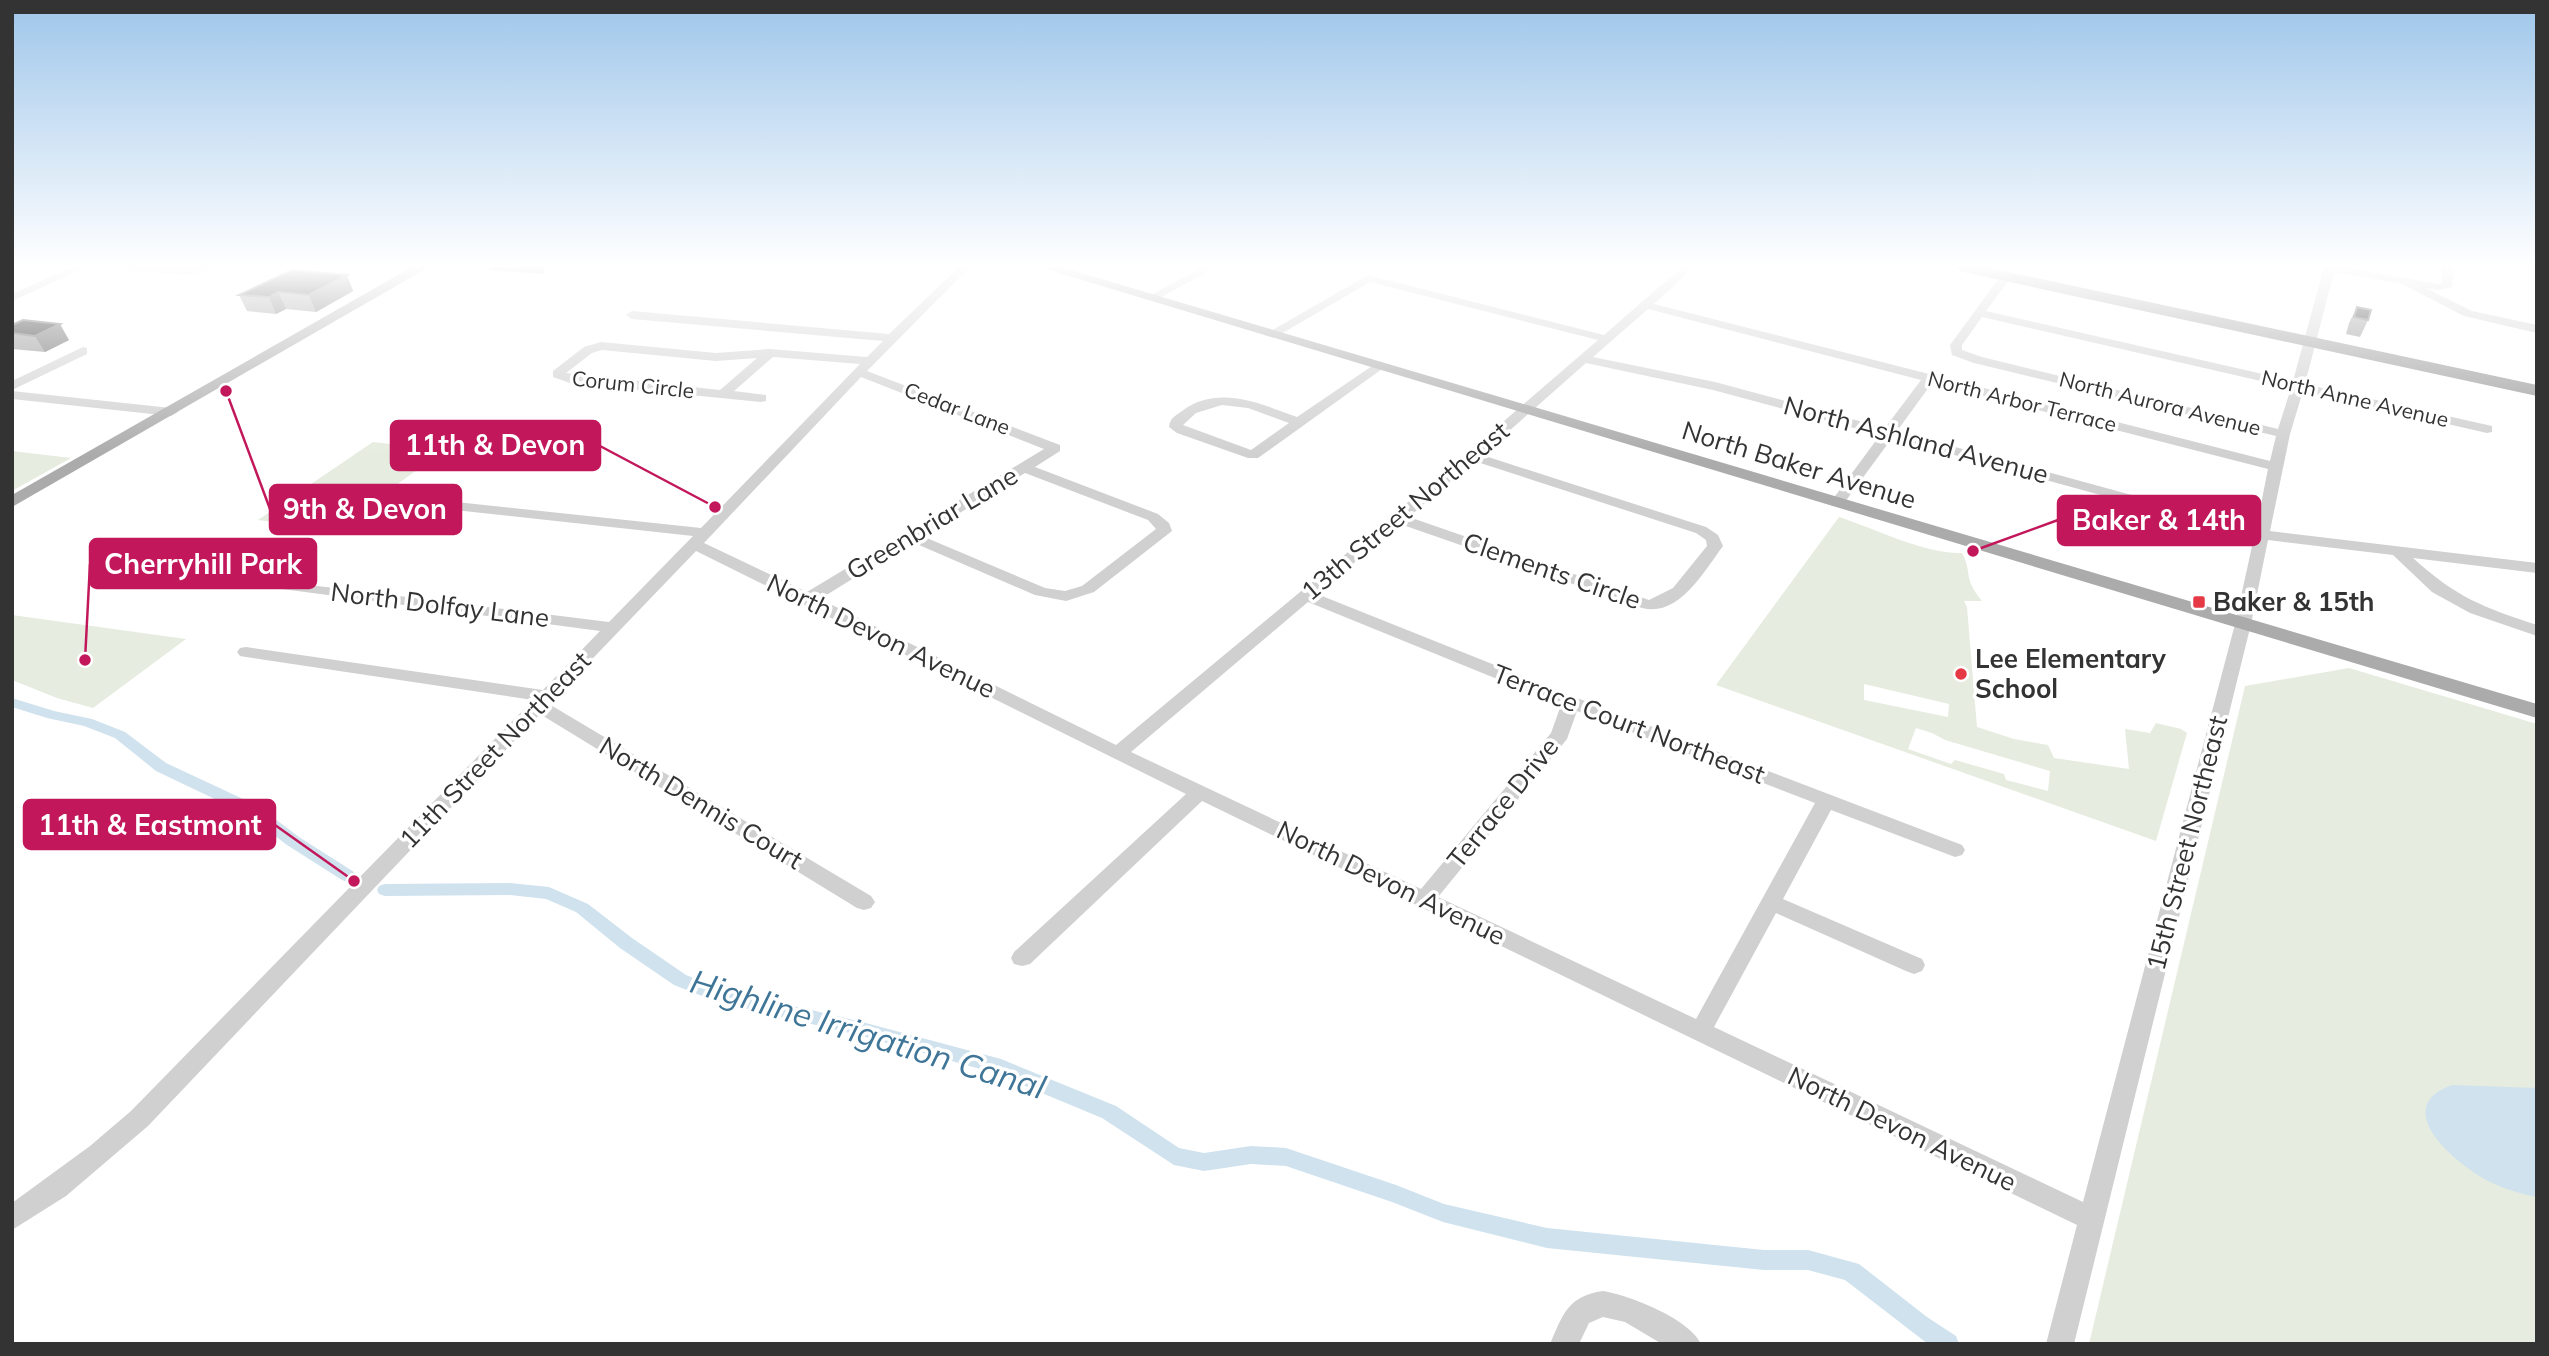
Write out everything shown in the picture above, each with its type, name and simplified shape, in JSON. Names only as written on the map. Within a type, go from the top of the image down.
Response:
[{"type":"highway","points":[[2253,330],[2537,391]]},
{"type":"main road","points":[[12,502],[312,330]]},
{"type":"main road","name":"North Baker Avenue","points":[[1254,330],[2537,712]]},
{"type":"street","points":[[804,330],[891,338]]},
{"type":"street","name":"11th Street Northeast","points":[[12,1217],[36,1203],[85,1165],[155,1104],[270,979],[614,628],[899,330]]},
{"type":"street","points":[[1270,335],[1278,330]]},
{"type":"street","points":[[1572,330],[1606,339]]},
{"type":"street","name":"13th Street Northeast","points":[[1119,752],[1472,456],[1616,330]]},
{"type":"street","name":"North Arbor Terrace","points":[[1743,330],[2276,467]]},
{"type":"street","name":"North Aurora Avenue","points":[[1966,330],[1956,345],[1956,352],[1978,360],[2283,434]]},
{"type":"street","name":"North Anne Avenue","points":[[2054,330],[2487,429]]},
{"type":"street","name":"15th Street Northeast","points":[[2060,1344],[2243,624],[2283,434],[2314,330]]},
{"type":"street","name":"Corum Circle","points":[[761,398],[570,379],[557,374],[588,350],[601,346],[716,357],[770,353],[865,366]]},
{"type":"street","points":[[12,386],[83,351]]},
{"type":"street","name":"Corum Circle","points":[[723,394],[770,353]]},
{"type":"street","name":"North Ashland Avenue","points":[[1584,359],[1684,378],[2262,534],[2537,568]]},
{"type":"street","name":"Cedar Lane","points":[[865,366],[1055,448]]},
{"type":"street","points":[[1300,423],[1239,402],[1219,399],[1204,404],[1176,422],[1176,426],[1253,455],[1300,423],[1378,366]]},
{"type":"street","points":[[1837,503],[1928,378]]},
{"type":"street","points":[[12,395],[171,412]]},
{"type":"street","name":"Greenbriar Lane","points":[[808,598],[1055,448]]},
{"type":"street","name":"Clements Circle","points":[[1398,518],[1648,605],[1663,604],[1674,596],[1715,546],[1713,538],[1702,530],[1472,456]]},
{"type":"street","points":[[910,536],[1041,592],[1066,596],[1088,589],[1164,531],[1164,526],[1153,517],[1023,467]]},
{"type":"street","name":"North Devon Avenue","points":[[381,498],[699,539],[808,598],[1200,792],[2090,1218]]},
{"type":"street","points":[[2398,552],[2438,589],[2476,610],[2537,631]]},
{"type":"street","name":"North Dolfay Lane","points":[[267,582],[614,628]]},
{"type":"street","name":"Terrace Court Northeast","points":[[1305,594],[1571,702],[1955,850]]},
{"type":"street","name":"North Dennis Court","points":[[246,652],[542,700],[864,902]]},
{"type":"street","name":"Terrace Drive","points":[[1425,898],[1560,735],[1571,702]]},
{"type":"street","points":[[1022,958],[1200,792]]},
{"type":"street","points":[[1700,1032],[1825,801]]},
{"type":"street","points":[[1771,902],[1914,965]]},
{"type":"street","points":[[1564,1344],[1580,1313],[1595,1303],[1620,1305],[1687,1344]]},
{"type":"shaded area","points":[[373,442],[444,450],[335,530],[258,520]]},
{"type":"shaded area","points":[[12,451],[71,458],[12,491]]},
{"type":"shaded area","points":[[1839,517],[1916,545],[1962,553],[1972,586],[1982,601],[1964,601],[1967,607],[1977,727],[2014,739],[2048,745],[2054,758],[2129,769],[2125,729],[2150,733],[2156,723],[2187,733],[2156,841],[1716,685]],"holes":[[[1864,684],[1949,704],[1948,717],[1864,700]],[[1916,728],[1945,740],[2050,771],[2048,791],[2006,780],[2004,774],[1955,760],[1951,764],[1908,749]]]},
{"type":"shaded area","points":[[12,615],[186,639],[93,708],[57,698],[12,680]]},
{"type":"shaded area","points":[[2349,668],[2537,724],[2537,1344],[2089,1344],[2245,686]]},
{"type":"water","points":[[2452,1085],[2537,1088],[2537,1197],[2490,1182],[2461,1163],[2435,1136],[2427,1122],[2426,1108],[2434,1095]]},
{"type":"building","points":[[12,330],[47,330],[35,336],[12,333]]},
{"type":"waterway","name":"Highline Irrigation Canal","points":[[12,702],[52,715],[87,722],[120,735],[161,767],[252,810],[293,841],[348,876]]},
{"type":"waterway","name":"Highline Irrigation Canal","points":[[385,890],[510,889],[549,893],[582,908],[626,943],[680,980],[715,994],[862,1029],[994,1065],[1109,1112],[1174,1156],[1204,1162],[1251,1155],[1286,1157],[1396,1194],[1443,1213],[1547,1238],[1764,1260],[1808,1260],[1851,1271],[1919,1325],[1948,1344]]},
{"type":"place","name":"9th & Devon","points":[[226,391]]},
{"type":"place","name":"11th & Devon","points":[[715,507]]},
{"type":"place","name":"Baker & 14th","points":[[1973,551]]},
{"type":"place","name":"Baker & 15th","points":[[2199,602]]},
{"type":"place","name":"Cherryhill Park","points":[[85,660]]},
{"type":"place","name":"Lee Elementary School","points":[[1961,674]]},
{"type":"place","name":"11th & Eastmont","points":[[354,881]]}]
